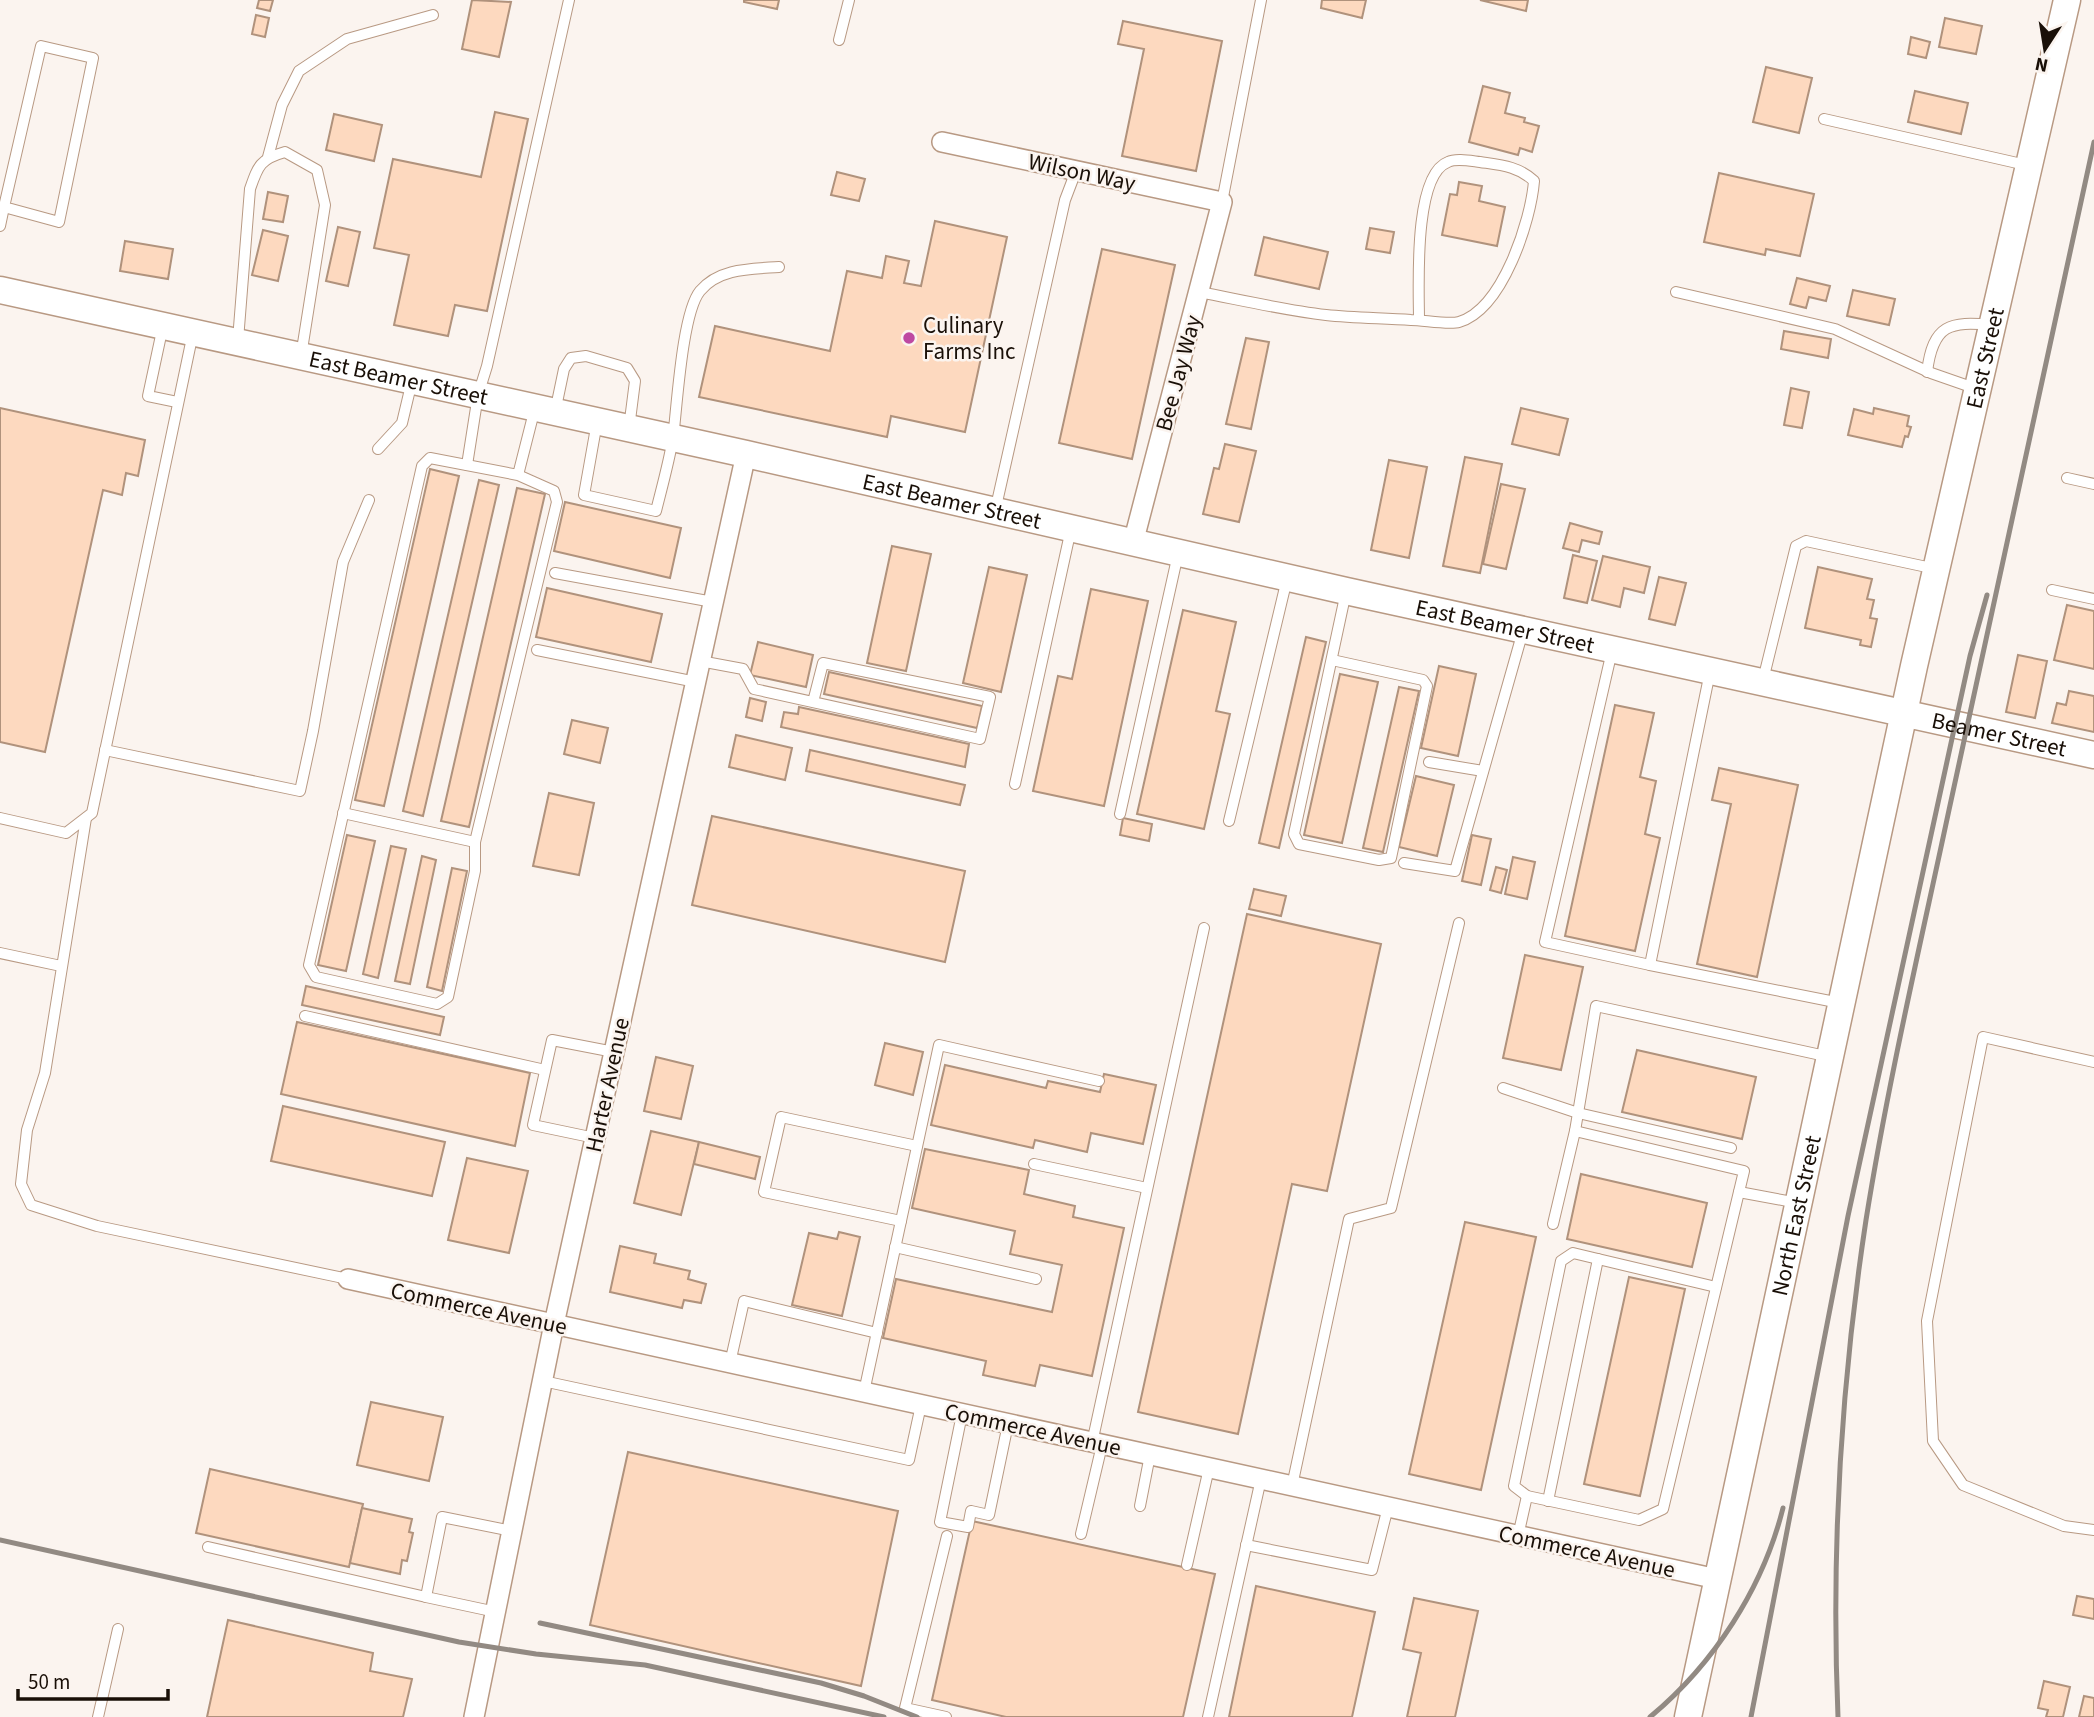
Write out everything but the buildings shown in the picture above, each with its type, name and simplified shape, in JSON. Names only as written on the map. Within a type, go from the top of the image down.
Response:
[{"type":"street","name":"East Street","points":[[1904,715],[2067,0]]},
{"type":"street","name":"Wilson Way","points":[[942,142],[1222,202]]},
{"type":"street","name":"Bee Jay Way","points":[[1133,543],[1222,202]]},
{"type":"street","name":"East Beamer Street","points":[[0,290],[746,454],[1178,554],[1904,715]]},
{"type":"street","name":"Harter Avenue","points":[[474,1717],[554,1324],[746,454]]},
{"type":"street","name":"Beamer Street","points":[[1904,715],[2094,755]]},
{"type":"street","name":"North East Street","points":[[1689,1717],[1904,715]]},
{"type":"street","name":"Commerce Avenue","points":[[348,1279],[1717,1580]]},
{"type":"lane","points":[[467,465],[478,395],[487,366],[569,0]]},
{"type":"lane","points":[[839,40],[849,0]]},
{"type":"lane","points":[[1222,202],[1261,0]]},
{"type":"lane","points":[[268,157],[282,105],[299,71],[347,38],[433,15]]},
{"type":"lane","points":[[0,226],[4,207],[41,46],[93,58],[59,222],[4,207]]},
{"type":"lane","points":[[1824,119],[2030,166]]},
{"type":"lane","points":[[238,342],[250,189],[258,167],[268,157],[285,152],[317,170],[325,205],[301,356]]},
{"type":"lane","points":[[1199,292],[1325,315],[1419,320],[1459,322],[1479,310],[1498,289],[1510,265],[1532,202],[1534,181],[1523,171],[1467,161],[1448,161],[1437,170],[1425,197],[1421,228],[1419,320]]},
{"type":"lane","points":[[995,512],[1065,200],[1076,170]]},
{"type":"lane","points":[[597,422],[584,495],[656,511],[673,438],[677,391],[691,311],[698,293],[713,280],[734,271],[779,267]]},
{"type":"lane","points":[[1676,292],[1835,329],[1927,372],[1978,390]]},
{"type":"lane","points":[[1927,372],[1931,347],[1950,326],[1965,323],[1993,325]]},
{"type":"lane","points":[[163,326],[148,396],[177,402]]},
{"type":"lane","points":[[0,818],[66,832],[92,813],[193,332]]},
{"type":"lane","points":[[518,475],[545,410],[571,358],[586,356],[627,368],[635,382],[629,429]]},
{"type":"lane","points":[[378,449],[402,423],[412,380]]},
{"type":"lane","points":[[430,458],[467,465],[518,475],[554,491],[557,502],[475,842],[475,871],[448,996],[437,1003],[316,977],[309,965],[422,466],[430,458]]},
{"type":"lane","points":[[2067,478],[2094,484]]},
{"type":"lane","points":[[105,750],[300,791],[343,562],[369,500]]},
{"type":"lane","points":[[1015,784],[1072,529]]},
{"type":"lane","points":[[1762,683],[1797,546],[1806,541],[1937,569]]},
{"type":"lane","points":[[1120,814],[1178,554]]},
{"type":"lane","points":[[555,573],[713,602]]},
{"type":"lane","points":[[1229,821],[1287,578]]},
{"type":"lane","points":[[2053,590],[2094,599]]},
{"type":"lane","points":[[1332,660],[1423,680],[1427,686],[1391,858],[1379,860],[1299,844],[1294,834],[1346,591]]},
{"type":"lane","points":[[1404,863],[1455,871],[1523,630]]},
{"type":"lane","points":[[537,650],[696,682]]},
{"type":"lane","points":[[1612,650],[1545,942],[1842,1003]]},
{"type":"lane","points":[[700,661],[743,669],[754,688],[813,702],[980,739],[990,696],[823,663],[813,702]]},
{"type":"lane","points":[[1650,965],[1710,672]]},
{"type":"lane","points":[[1429,762],[1483,771]]},
{"type":"lane","points":[[343,813],[475,842]]},
{"type":"lane","points":[[86,818],[45,1073],[27,1130],[21,1184],[31,1205],[97,1226],[348,1279]]},
{"type":"lane","points":[[1292,1486],[1349,1219],[1391,1208],[1459,923]]},
{"type":"lane","points":[[1081,1534],[1147,1188],[1204,928]]},
{"type":"lane","points":[[0,953],[61,966]]},
{"type":"lane","points":[[1553,1224],[1575,1131],[1596,1006],[1830,1057]]},
{"type":"lane","points":[[305,1016],[545,1070]]},
{"type":"lane","points":[[2094,1062],[1983,1037],[1927,1321],[1933,1441],[1964,1485],[2064,1526],[2094,1530]]},
{"type":"lane","points":[[595,1138],[533,1125],[545,1070],[552,1040],[614,1052]]},
{"type":"lane","points":[[864,1392],[939,1045],[1099,1081]]},
{"type":"lane","points":[[1503,1088],[1578,1113],[1731,1147]]},
{"type":"lane","points":[[901,1221],[764,1192],[781,1117],[917,1146]]},
{"type":"lane","points":[[1575,1131],[1744,1171],[1663,1509],[1639,1520],[1527,1496],[1514,1486],[1561,1261],[1573,1253],[1716,1287]]},
{"type":"lane","points":[[1034,1164],[1147,1188]]},
{"type":"lane","points":[[1739,1192],[1799,1203]]},
{"type":"lane","points":[[895,1247],[1036,1279]]},
{"type":"lane","points":[[1548,1501],[1598,1259]]},
{"type":"lane","points":[[730,1363],[744,1301],[877,1333]]},
{"type":"lane","points":[[543,1381],[909,1460],[921,1405]]},
{"type":"lane","points":[[962,1414],[940,1522],[968,1527],[971,1511],[989,1515],[1008,1424]]},
{"type":"lane","points":[[1140,1506],[1150,1455]]},
{"type":"lane","points":[[1187,1564],[1209,1468]]},
{"type":"lane","points":[[1208,1717],[1261,1479]]},
{"type":"lane","points":[[1518,1536],[1527,1496]]},
{"type":"lane","points":[[1246,1545],[1372,1570],[1388,1507]]},
{"type":"lane","points":[[426,1597],[442,1517],[512,1531]]},
{"type":"lane","points":[[946,1717],[905,1708],[947,1536]]},
{"type":"lane","points":[[208,1547],[496,1612]]},
{"type":"lane","points":[[98,1717],[118,1629]]},
{"type":"railway","points":[[1838,1717],[1836,1592],[1840,1468],[1850,1344],[1866,1220],[1905,1014],[2094,142]]},
{"type":"railway","points":[[1751,1717],[1848,1216],[1970,656],[1987,595]]},
{"type":"railway","points":[[1650,1717],[1695,1673],[1733,1623],[1763,1567],[1783,1508]]},
{"type":"railway","points":[[0,1540],[459,1642],[536,1654],[645,1665],[884,1717]]},
{"type":"railway","points":[[540,1623],[821,1683],[864,1696],[917,1717]]},
{"type":"place","name":"Culinary Farms Inc","points":[[909,338]]}]
